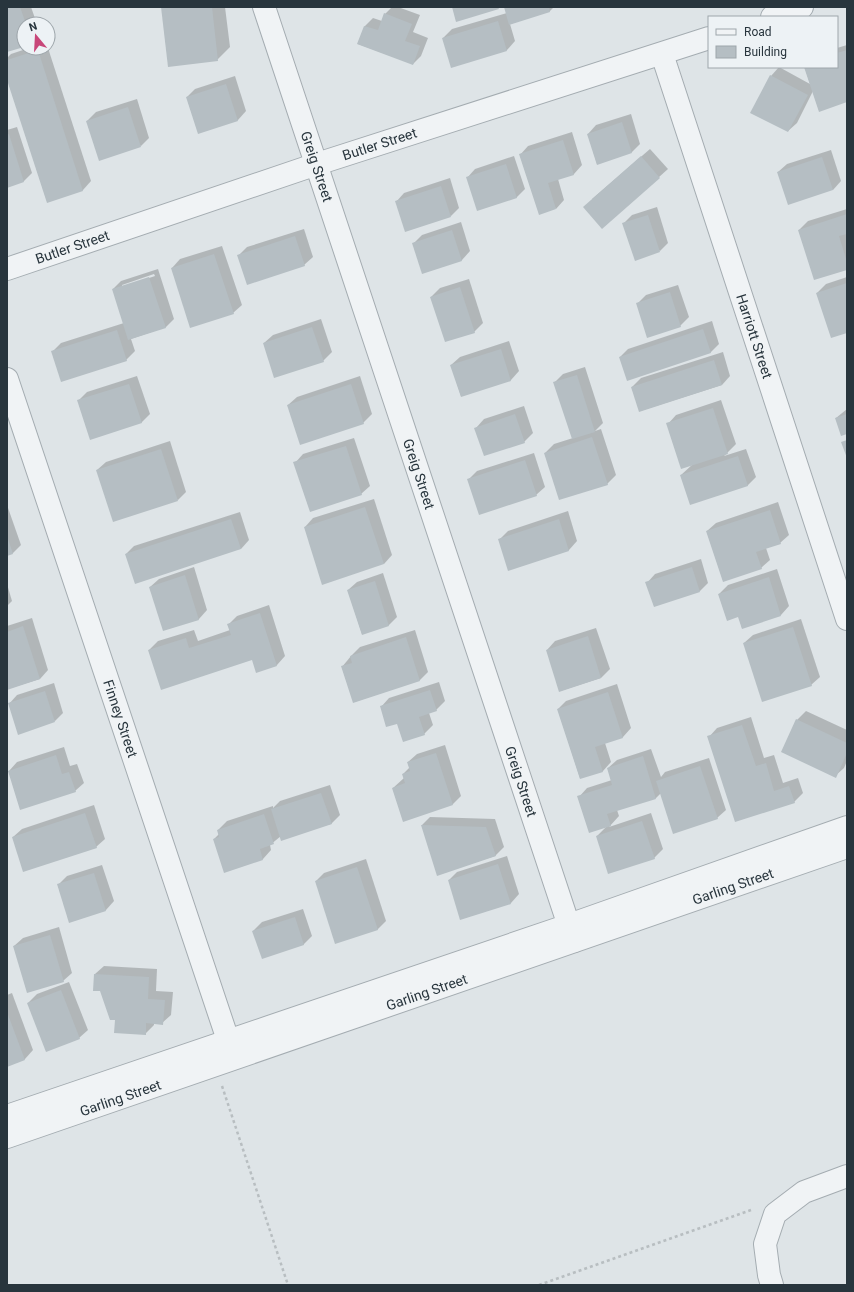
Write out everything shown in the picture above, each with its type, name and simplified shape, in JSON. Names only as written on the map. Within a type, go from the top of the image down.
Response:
[{"type":"street","name":"Greig Street","points":[[264,7],[572,933]]},
{"type":"street","points":[[775,16],[802,7]]},
{"type":"street","name":"Butler Street","points":[[7,269],[317,164],[708,38]]},
{"type":"street","name":"Harriott Street","points":[[662,54],[847,619]]},
{"type":"street","name":"Finney Street","points":[[7,379],[231,1050]]},
{"type":"street","name":"Garling Street","points":[[572,933],[847,827]]},
{"type":"street","name":"Garling Street","points":[[7,1137],[231,1050],[572,933],[847,847]]},
{"type":"street","name":"Garling Street","points":[[7,1116],[231,1050]]},
{"type":"street","points":[[772,1285],[769,1275],[765,1244],[775,1214],[804,1192],[847,1176]]},
{"type":"path","points":[[220,1078],[288,1285]]},
{"type":"path","points":[[539,1285],[752,1210]]},
{"type":"building","points":[[7,7],[20,7],[23,16],[16,16],[16,49],[7,52]]},
{"type":"building","points":[[161,7],[212,7],[218,61],[168,67]]},
{"type":"building","points":[[452,7],[498,7],[499,9],[456,22]]},
{"type":"building","points":[[504,7],[549,7],[550,12],[509,25]]},
{"type":"building","points":[[384,13],[412,24],[405,41],[420,46],[413,65],[357,44],[364,26],[378,30]]},
{"type":"building","points":[[498,21],[507,51],[451,68],[442,38]]},
{"type":"building","points":[[847,50],[847,102],[819,112],[804,68],[838,68],[838,53]]},
{"type":"building","points":[[19,56],[40,56],[83,191],[47,203],[7,80],[7,60]]},
{"type":"building","points":[[770,75],[808,95],[788,132],[750,113]]},
{"type":"building","points":[[226,84],[238,121],[198,134],[186,97]]},
{"type":"building","points":[[128,107],[141,147],[99,161],[86,121]]},
{"type":"building","points":[[622,122],[632,153],[597,165],[587,134]]},
{"type":"building","points":[[9,134],[24,182],[7,188],[7,135]]},
{"type":"building","points":[[563,140],[574,175],[548,183],[556,209],[539,215],[519,154]]},
{"type":"building","points":[[641,156],[660,178],[602,229],[583,207]]},
{"type":"building","points":[[822,157],[833,190],[788,205],[777,172]]},
{"type":"building","points":[[506,164],[517,198],[477,211],[466,177]]},
{"type":"building","points":[[441,186],[451,217],[405,232],[395,201]]},
{"type":"building","points":[[847,214],[847,234],[839,236],[847,262],[847,270],[814,280],[798,230]]},
{"type":"building","points":[[648,215],[660,252],[635,261],[622,223]]},
{"type":"building","points":[[452,230],[462,261],[422,274],[412,243]]},
{"type":"building","points":[[295,236],[305,266],[247,285],[237,255]]},
{"type":"building","points":[[214,254],[234,314],[190,328],[171,268]]},
{"type":"building","points":[[149,277],[166,328],[128,340],[112,289]]},
{"type":"building","points":[[847,283],[847,333],[831,338],[816,293]]},
{"type":"building","points":[[460,287],[475,333],[445,342],[430,297]]},
{"type":"building","points":[[670,292],[681,327],[647,338],[636,303]]},
{"type":"building","points":[[312,327],[324,362],[274,378],[263,343]]},
{"type":"building","points":[[703,329],[711,353],[627,381],[619,357]]},
{"type":"building","points":[[117,330],[127,361],[61,382],[51,351]]},
{"type":"building","points":[[501,349],[511,381],[461,397],[450,365]]},
{"type":"building","points":[[714,360],[722,385],[639,412],[631,387]]},
{"type":"building","points":[[577,375],[595,432],[572,439],[553,382]]},
{"type":"building","points":[[129,384],[142,423],[90,440],[77,400]]},
{"type":"building","points":[[351,384],[364,424],[300,445],[287,405]]},
{"type":"building","points":[[713,408],[728,454],[681,469],[666,423]]},
{"type":"building","points":[[515,414],[525,443],[484,456],[474,428]]},
{"type":"building","points":[[847,414],[847,434],[841,436],[835,418]]},
{"type":"building","points":[[592,437],[608,485],[559,500],[544,453]]},
{"type":"building","points":[[847,440],[847,458],[841,442]]},
{"type":"building","points":[[346,446],[362,495],[310,512],[293,462]]},
{"type":"building","points":[[161,449],[178,501],[113,522],[96,470]]},
{"type":"building","points":[[738,456],[748,486],[690,505],[680,475]]},
{"type":"building","points":[[525,460],[537,496],[479,515],[467,479]]},
{"type":"building","points":[[365,507],[384,564],[322,585],[304,527]]},
{"type":"building","points":[[770,510],[781,544],[756,552],[762,569],[723,582],[706,531]]},
{"type":"building","points":[[231,519],[241,549],[135,584],[125,554]]},
{"type":"building","points":[[559,519],[569,551],[508,571],[498,539]]},
{"type":"building","points":[[7,536],[13,554],[7,556]]},
{"type":"building","points":[[692,567],[700,592],[654,607],[645,582]]},
{"type":"building","points":[[185,575],[199,620],[163,631],[149,587]]},
{"type":"building","points":[[769,577],[781,616],[742,629],[738,617],[727,621],[718,594]]},
{"type":"building","points":[[375,581],[389,626],[362,635],[347,590]]},
{"type":"building","points":[[260,613],[277,666],[256,673],[252,660],[161,690],[148,650],[186,638],[189,648],[231,635],[227,624]]},
{"type":"building","points":[[23,626],[40,679],[7,690],[7,632]]},
{"type":"building","points":[[793,627],[812,686],[762,702],[743,643]]},
{"type":"building","points":[[588,636],[601,678],[559,692],[546,650]]},
{"type":"building","points":[[406,637],[420,681],[353,703],[341,666],[352,663],[350,656]]},
{"type":"building","points":[[430,690],[437,711],[419,717],[425,735],[403,742],[397,724],[386,727],[380,706]]},
{"type":"building","points":[[45,691],[55,722],[18,735],[8,703]]},
{"type":"building","points":[[608,692],[623,738],[595,747],[603,772],[580,779],[557,709]]},
{"type":"building","points":[[796,719],[847,743],[847,753],[836,778],[781,752]]},
{"type":"building","points":[[742,725],[756,766],[766,763],[774,791],[789,786],[795,803],[735,822],[707,736]]},
{"type":"building","points":[[436,753],[453,805],[403,822],[392,788],[405,783],[402,774],[410,771],[407,762]]},
{"type":"building","points":[[56,755],[62,774],[69,772],[76,792],[20,810],[8,771]]},
{"type":"building","points":[[643,756],[656,799],[607,814],[611,826],[589,833],[577,796],[612,785],[607,768]]},
{"type":"building","points":[[700,766],[718,819],[673,834],[656,781]]},
{"type":"building","points":[[321,793],[332,824],[281,841],[271,809]]},
{"type":"building","points":[[85,813],[97,848],[23,872],[12,837]]},
{"type":"building","points":[[264,814],[274,844],[260,849],[263,860],[224,873],[213,839],[219,837],[217,830]]},
{"type":"building","points":[[642,821],[655,859],[608,874],[596,836]]},
{"type":"building","points":[[421,825],[486,827],[496,856],[437,876]]},
{"type":"building","points":[[498,864],[511,904],[460,920],[448,880]]},
{"type":"building","points":[[357,867],[378,930],[335,944],[315,881]]},
{"type":"building","points":[[94,873],[106,911],[69,923],[57,884]]},
{"type":"building","points":[[295,917],[304,945],[262,959],[252,931]]},
{"type":"building","points":[[50,935],[64,982],[27,993],[13,946]]},
{"type":"building","points":[[94,974],[149,977],[148,999],[165,1000],[163,1025],[146,1023],[146,1035],[114,1033],[115,1020],[110,1020],[100,991],[93,991]]},
{"type":"building","points":[[61,990],[80,1039],[46,1052],[27,1003]]},
{"type":"building","points":[[7,1012],[25,1060],[7,1067]]}]
